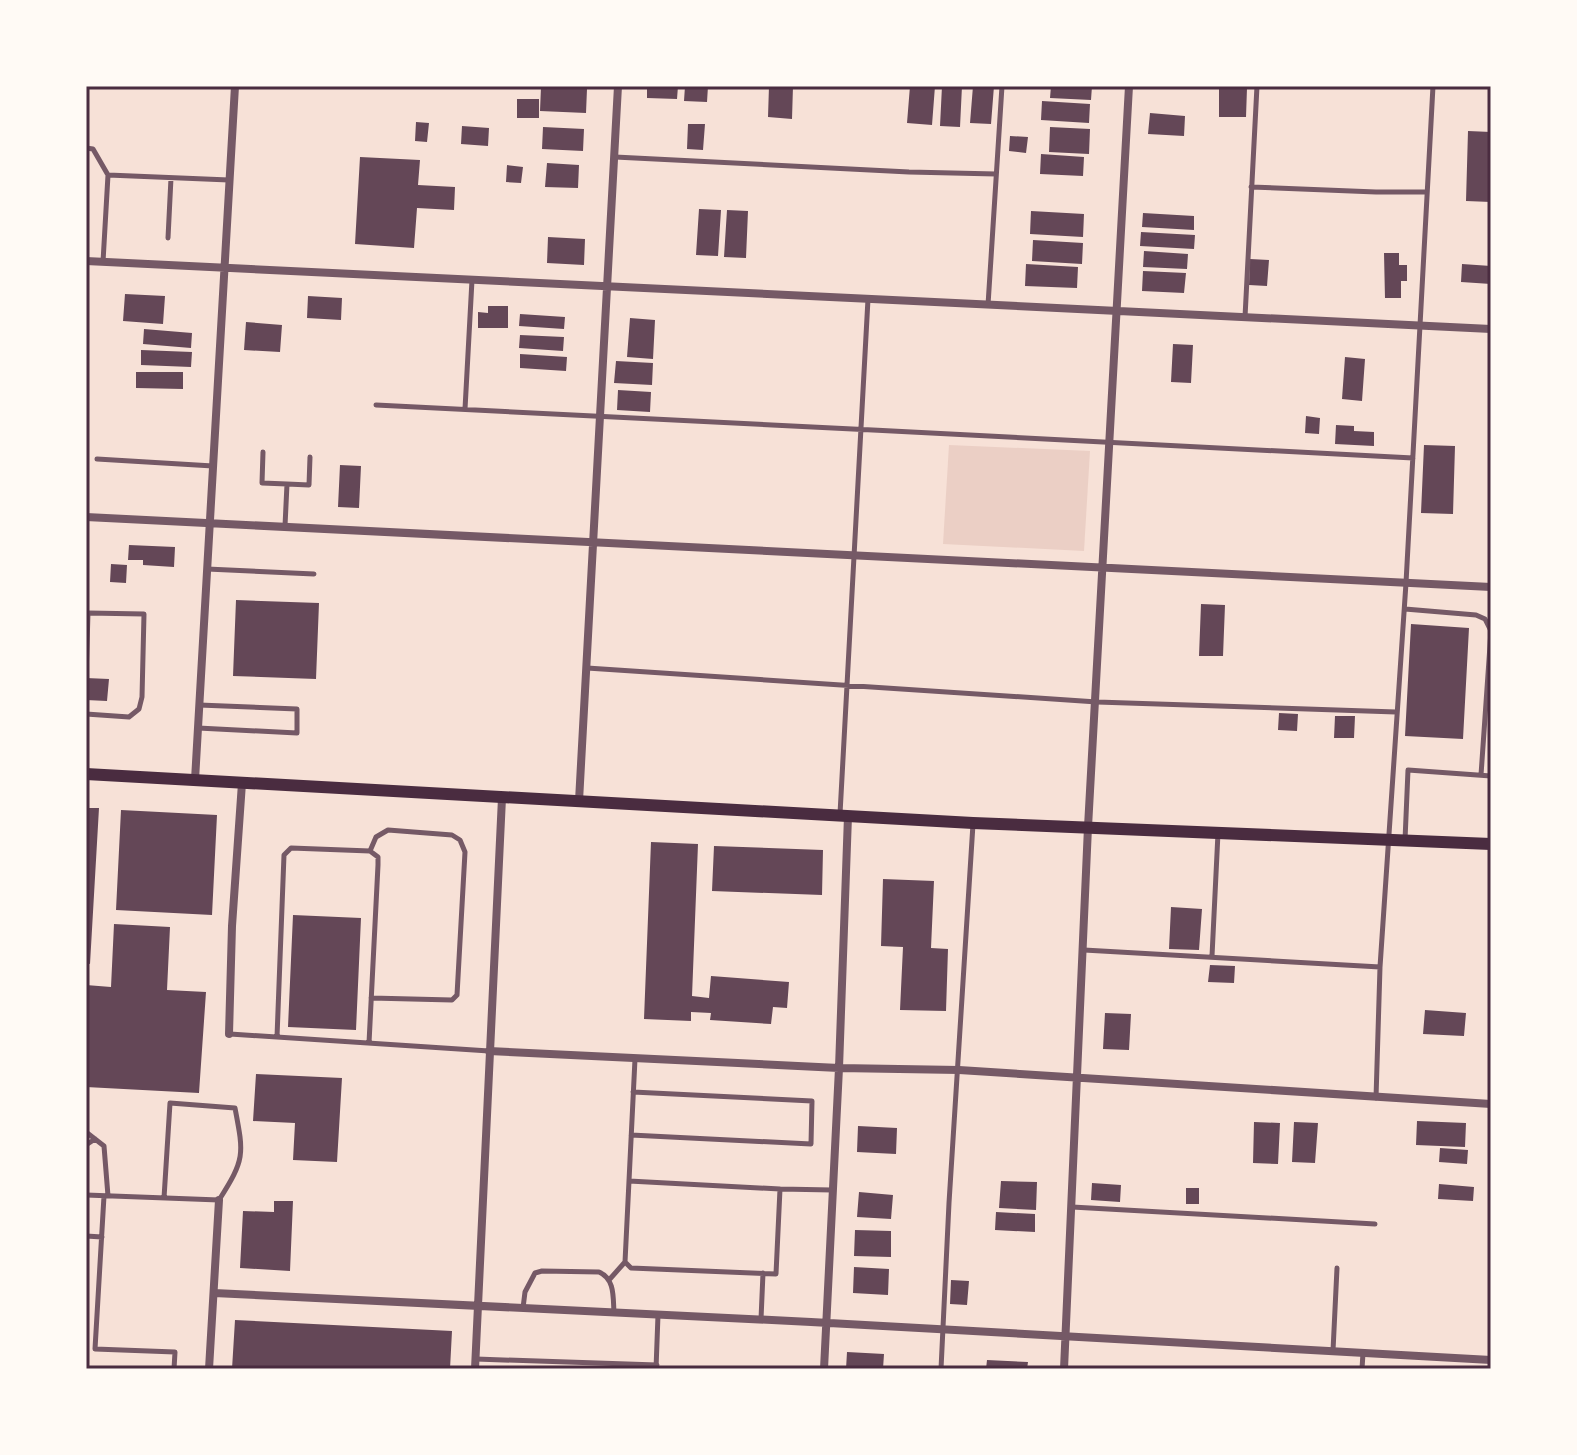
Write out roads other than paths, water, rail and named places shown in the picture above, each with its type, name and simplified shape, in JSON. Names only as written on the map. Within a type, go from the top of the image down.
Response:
[{"type":"main road","points":[[86,774],[973,823],[1491,844]]},
{"type":"street","points":[[195,780],[235,86]]},
{"type":"street","points":[[579,801],[618,86]]},
{"type":"street","points":[[1064,1369],[1088,827],[1129,86]]},
{"type":"street","points":[[86,261],[1491,329]]},
{"type":"street","points":[[86,517],[1491,587]]},
{"type":"street","points":[[229,1034],[232,926],[242,783]]},
{"type":"street","points":[[475,1369],[502,798]]},
{"type":"street","points":[[824,1369],[839,1068],[844,816]]},
{"type":"street","points":[[489,1051],[839,1068],[959,1070],[1491,1104]]},
{"type":"street","points":[[209,1369],[219,1200]]},
{"type":"street","points":[[214,1293],[1065,1335],[1491,1360]]},
{"type":"lane","points":[[988,305],[1002,86]]},
{"type":"lane","points":[[1245,317],[1257,86]]},
{"type":"lane","points":[[1376,1098],[1380,967],[1406,583],[1433,86]]},
{"type":"lane","points":[[86,148],[93,149],[108,175],[103,262]]},
{"type":"lane","points":[[614,157],[996,174]]},
{"type":"lane","points":[[108,175],[229,180]]},
{"type":"lane","points":[[168,238],[171,178]]},
{"type":"lane","points":[[1251,187],[1427,192]]},
{"type":"lane","points":[[465,409],[472,280]]},
{"type":"lane","points":[[844,816],[845,685],[868,299]]},
{"type":"lane","points":[[376,405],[862,429],[1110,445],[1413,458]]},
{"type":"lane","points":[[263,452],[262,483],[309,485],[310,457]]},
{"type":"lane","points":[[97,459],[213,466]]},
{"type":"lane","points":[[285,527],[287,484]]},
{"type":"lane","points":[[207,569],[314,574]]},
{"type":"lane","points":[[1404,609],[1476,615],[1485,619],[1491,631],[1481,775]]},
{"type":"lane","points":[[86,678],[87,614],[144,614],[139,709],[129,717],[86,714]]},
{"type":"lane","points":[[586,668],[1097,702],[1396,712]]},
{"type":"lane","points":[[198,728],[297,733],[297,709],[199,705]]},
{"type":"lane","points":[[1405,841],[1408,770],[1491,776]]},
{"type":"lane","points":[[941,1369],[973,823]]},
{"type":"lane","points":[[370,851],[376,837],[388,830],[452,835],[460,840],[465,852],[457,995],[452,1000],[371,998]]},
{"type":"lane","points":[[1212,956],[1218,833]]},
{"type":"lane","points":[[277,1037],[284,855],[291,848],[370,851],[378,857],[378,865],[369,1043]]},
{"type":"lane","points":[[1084,950],[1380,967]]},
{"type":"lane","points":[[229,1034],[489,1051]]},
{"type":"lane","points":[[609,1280],[625,1262],[635,1059]]},
{"type":"lane","points":[[631,1135],[811,1144],[812,1101],[633,1092]]},
{"type":"lane","points":[[86,1195],[106,1196],[219,1200],[236,1172],[243,1147],[235,1108],[170,1103],[164,1198]]},
{"type":"lane","points":[[86,1132],[104,1146],[106,1196],[95,1349],[175,1352],[174,1369]]},
{"type":"lane","points":[[86,1145],[95,1139]]},
{"type":"lane","points":[[629,1181],[832,1190]]},
{"type":"lane","points":[[625,1262],[631,1268],[776,1274],[780,1189]]},
{"type":"lane","points":[[1072,1207],[1375,1224]]},
{"type":"lane","points":[[86,1236],[102,1237]]},
{"type":"lane","points":[[1333,1351],[1337,1268]]},
{"type":"lane","points":[[523,1308],[525,1292],[535,1273],[599,1272],[613,1288],[615,1314]]},
{"type":"lane","points":[[761,1320],[763,1273]]},
{"type":"lane","points":[[476,1359],[656,1367],[658,1315]]},
{"type":"lane","points":[[1362,1369],[1363,1353]]}]
